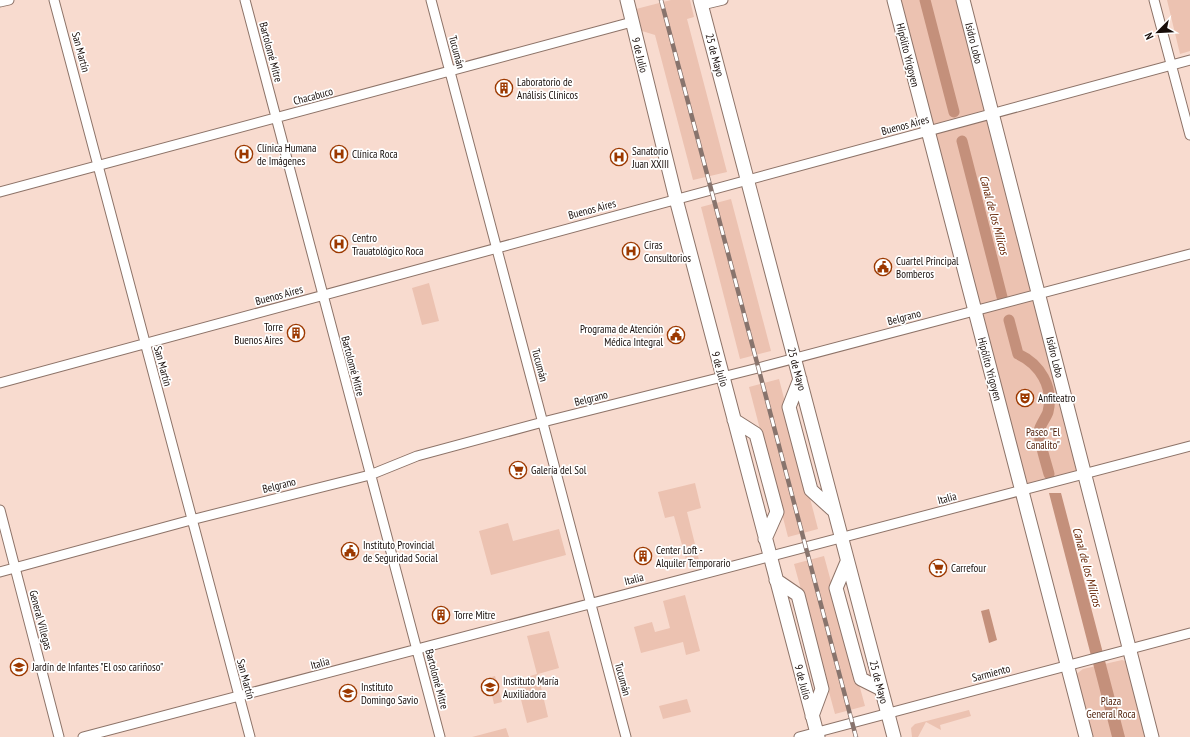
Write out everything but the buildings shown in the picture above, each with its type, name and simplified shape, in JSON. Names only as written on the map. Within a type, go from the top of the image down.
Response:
[{"type":"street","points":[[0,2],[9,0]]},
{"type":"street","name":"San Martín","points":[[54,0],[99,165],[191,520],[250,737]]},
{"type":"street","name":"Bartolomé Mitre","points":[[244,0],[440,737]]},
{"type":"street","name":"Tucumán","points":[[431,0],[626,737]]},
{"type":"street","name":"9 de Julio","points":[[627,0],[676,199],[776,580],[798,595],[822,688],[812,716],[817,735]]},
{"type":"street","points":[[701,3],[723,0]]},
{"type":"street","name":"Hipólito Yrigoyen","points":[[894,0],[1086,737]]},
{"type":"street","name":"Isidro Lobo","points":[[963,0],[1152,737]]},
{"type":"street","points":[[1154,0],[1190,135]]},
{"type":"street","name":"25 de Mayo","points":[[701,3],[800,380],[789,407],[811,490],[833,510],[894,737]]},
{"type":"street","name":"Chacabuco","points":[[0,192],[632,22]]},
{"type":"street","name":"Buenos Aires","points":[[0,383],[1190,60]]},
{"type":"street","name":"Belgrano","points":[[0,572],[191,520],[370,475],[417,456],[543,422],[722,377],[1190,254]]},
{"type":"street","points":[[734,420],[756,434],[777,512],[766,539]]},
{"type":"street","name":"Italia","points":[[83,737],[1190,446]]},
{"type":"street","name":"General Villegas","points":[[0,510],[59,737]]},
{"type":"street","points":[[847,562],[836,588],[861,679],[881,689]]},
{"type":"street","name":"Sarmiento","points":[[799,737],[817,735],[888,713],[1190,633]]},
{"type":"green space","points":[[671,0],[690,0],[694,17],[687,19],[727,172],[693,180],[655,35],[642,31],[636,9]]},
{"type":"green space","name":"Paseo \"El Canalito\"","points":[[900,0],[956,0],[1082,475],[1025,486]]},
{"type":"green space","points":[[1167,0],[1190,0],[1190,51],[1180,54]]},
{"type":"green space","points":[[731,199],[771,351],[740,359],[701,207]]},
{"type":"green space","points":[[429,283],[439,321],[422,325],[412,288]]},
{"type":"green space","points":[[779,379],[818,529],[788,537],[749,387]]},
{"type":"green space","points":[[695,483],[701,508],[687,512],[699,560],[687,563],[674,516],[665,518],[658,492]]},
{"type":"green space","points":[[508,523],[513,541],[559,529],[566,555],[491,575],[479,531]]},
{"type":"green space","points":[[824,556],[865,706],[835,714],[794,564]]},
{"type":"green space","points":[[685,595],[700,651],[686,655],[683,642],[641,653],[634,627],[652,622],[655,632],[670,628],[663,601]]},
{"type":"green space","points":[[549,631],[559,668],[538,674],[548,717],[527,723],[516,680],[537,674],[527,636]]},
{"type":"green space","name":"Plaza General Roca","points":[[1122,660],[1128,662],[1149,737],[1089,737],[1075,675],[1083,669]]},
{"type":"green space","points":[[495,676],[502,702],[494,704],[488,678]]},
{"type":"green space","points":[[687,699],[691,712],[663,719],[659,706]]},
{"type":"green space","points":[[969,710],[971,716],[940,725],[941,730],[926,722],[918,737],[912,737],[911,728],[915,724]]},
{"type":"green space","points":[[506,728],[509,737],[472,737]]},
{"type":"shaded area","points":[[1049,493],[1061,493],[1125,737],[1112,737]]},
{"type":"shaded area","points":[[989,609],[997,640],[989,643],[981,611]]},
{"type":"waterway","name":"Canal de los Milicos","points":[[925,0],[954,112]]},
{"type":"waterway","name":"Canal de los Milicos","points":[[962,141],[1002,297]]},
{"type":"waterway","name":"Canal de los Milicos","points":[[1009,320],[1018,354],[1026,358],[1039,370],[1047,385],[1049,394],[1048,412],[1039,431],[1039,435],[1049,474]]},
{"type":"railway","points":[[661,0],[856,737]]},
{"type":"place","name":"Laboratorio de Análisis Clínicos","points":[[504,88]]},
{"type":"place","name":"Clínica Humana de Imágenes","points":[[244,154]]},
{"type":"place","name":"Clínica Roca","points":[[339,154]]},
{"type":"place","name":"Sanatorio Juan XXIII","points":[[619,157]]},
{"type":"place","name":"Centro Trauatológico Roca","points":[[339,244]]},
{"type":"place","name":"Ciras Consultorios","points":[[631,251]]},
{"type":"place","name":"Cuartel Principal Bomberos","points":[[883,267]]},
{"type":"place","name":"Torre Buenos Aires","points":[[296,333]]},
{"type":"place","name":"Programa de Atención Médica Integral","points":[[676,335]]},
{"type":"place","name":"Anfiteatro","points":[[1025,398]]},
{"type":"place","name":"Galería del Sol","points":[[518,470]]},
{"type":"place","name":"Instituto Provincial de Seguridad Social","points":[[350,551]]},
{"type":"place","name":"Center Loft - Alquiler Temporario","points":[[643,556]]},
{"type":"place","name":"Carrefour","points":[[938,568]]},
{"type":"place","name":"Torre Mitre","points":[[441,615]]},
{"type":"place","name":"Jardín de Infantes \"El oso cariñoso\"","points":[[19,667]]},
{"type":"place","name":"Instituto María Auxiliadora","points":[[490,687]]},
{"type":"place","name":"Instituto Domingo Savio","points":[[348,693]]}]
